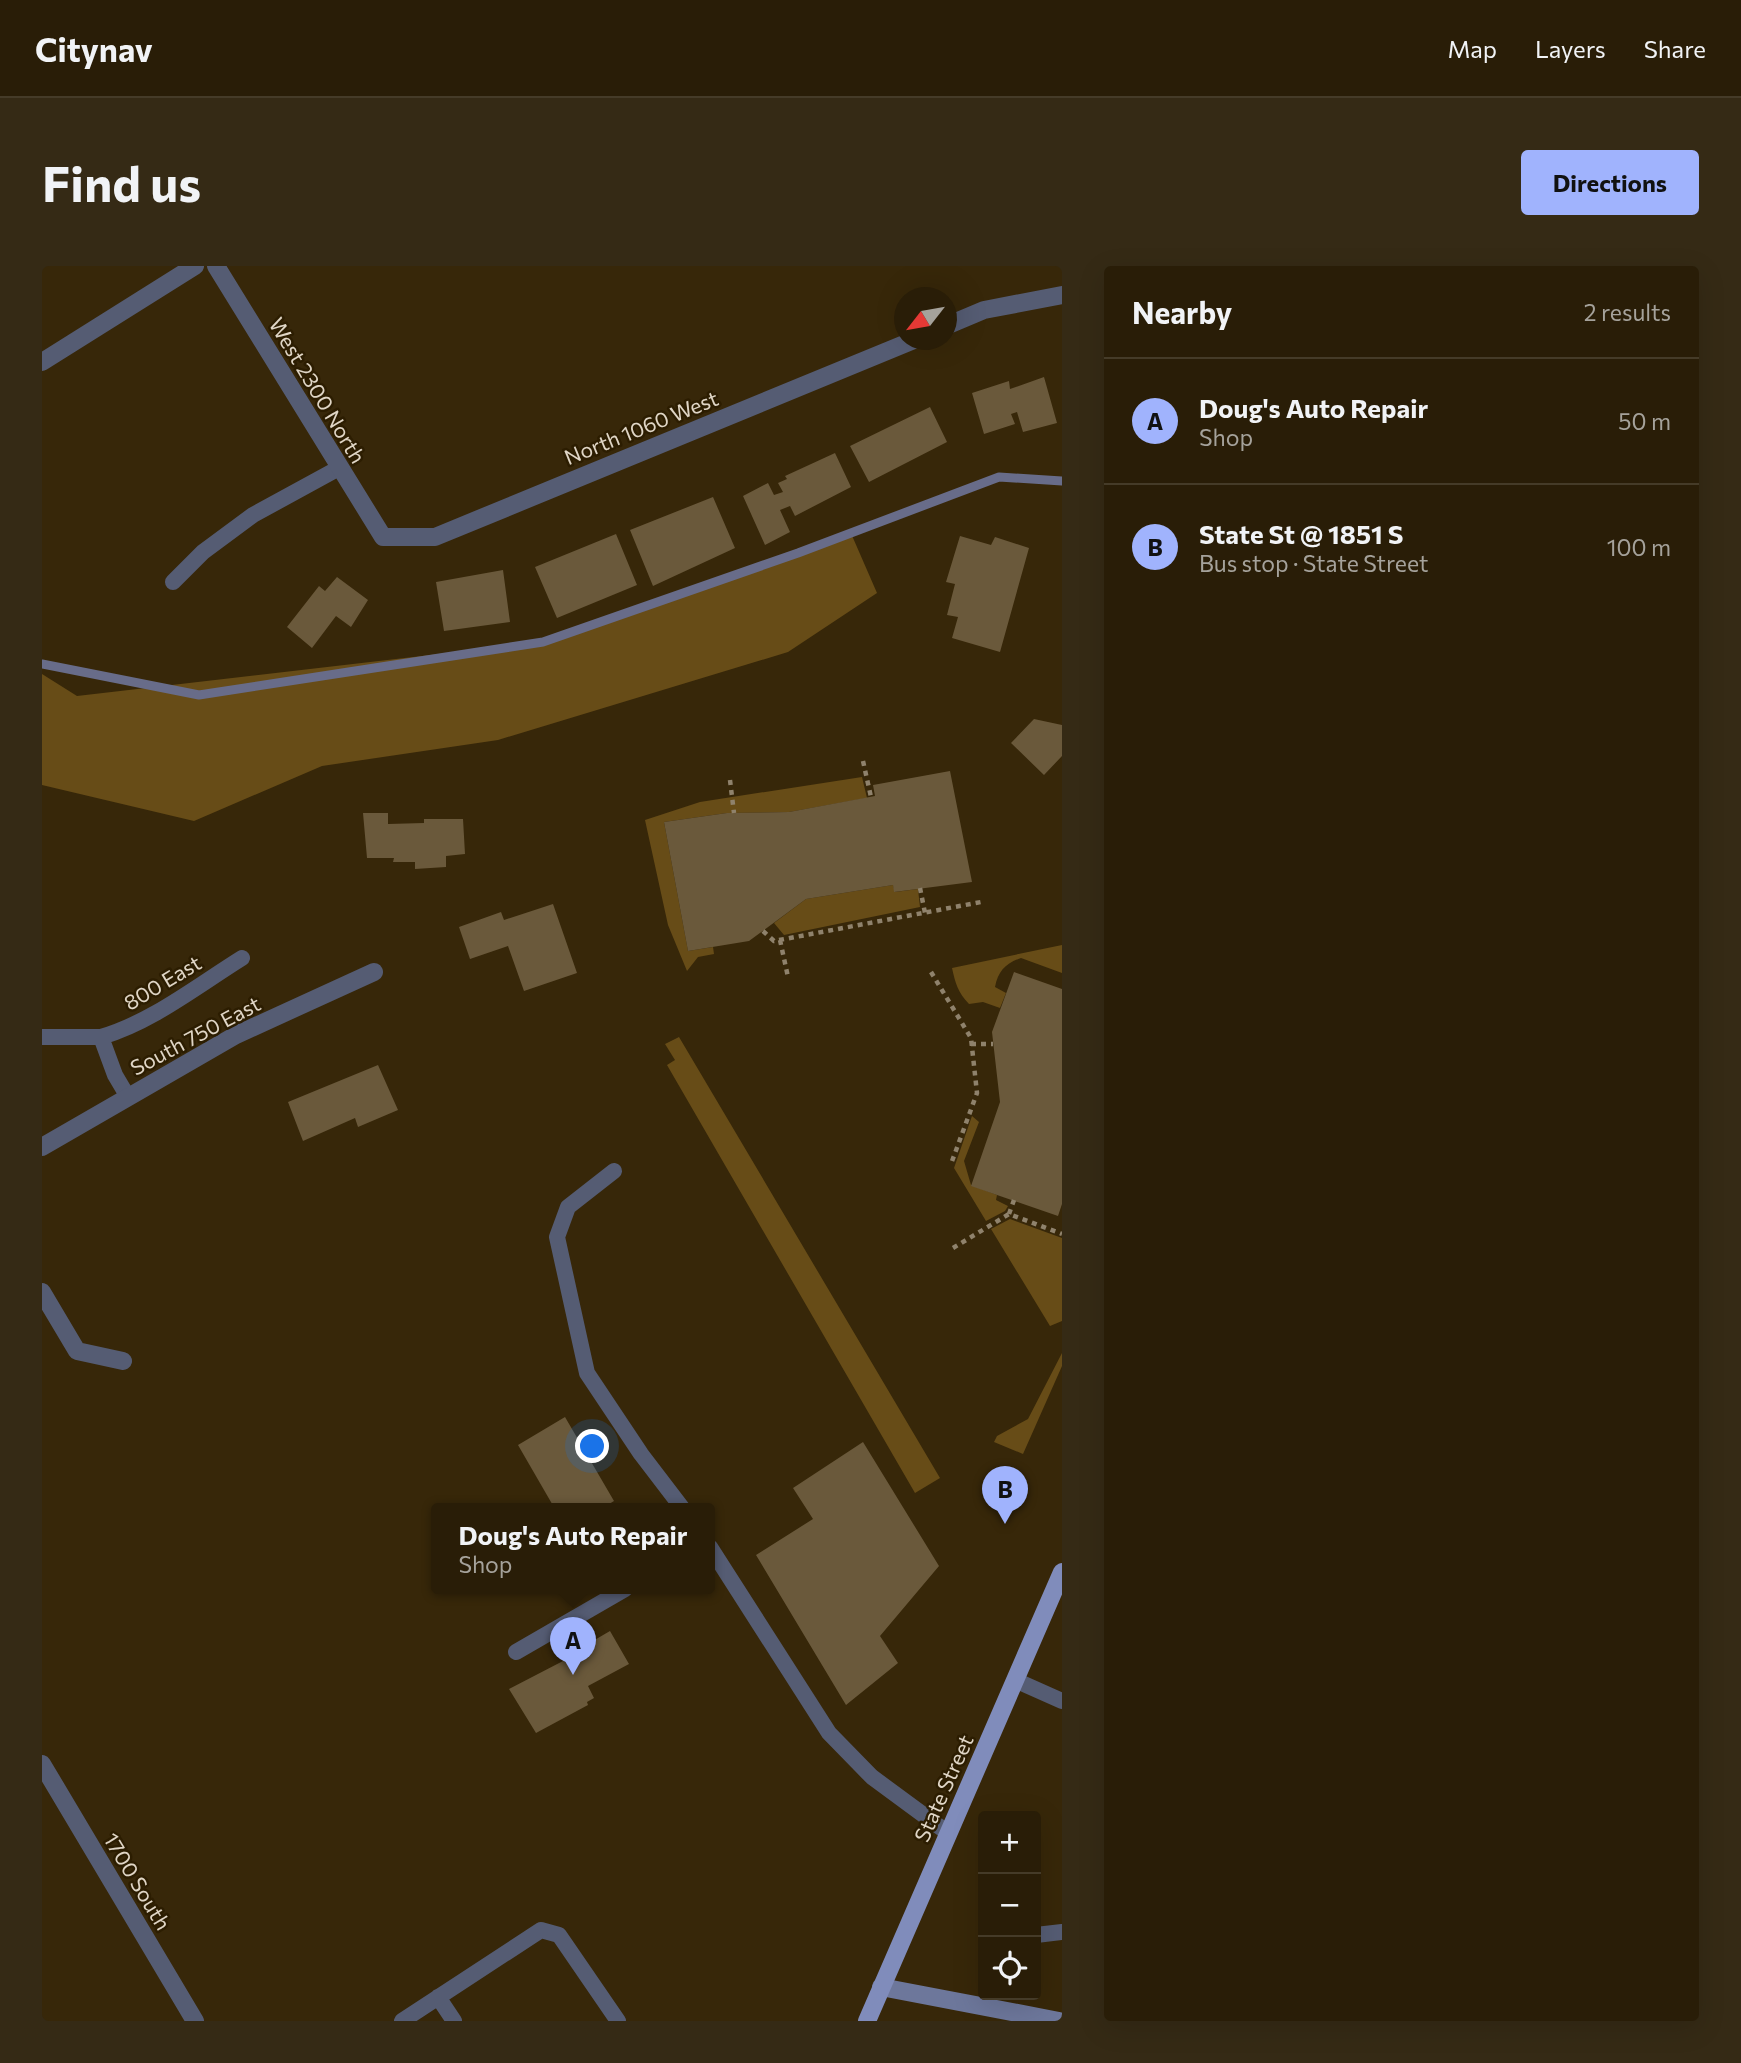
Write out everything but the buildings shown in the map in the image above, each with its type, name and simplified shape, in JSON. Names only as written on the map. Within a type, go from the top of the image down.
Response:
[{"type":"main road","name":"State Street","points":[[867,2021],[1062,1572]]},
{"type":"main road","points":[[881,1987],[1059,2021]]},
{"type":"street","points":[[42,362],[195,266]]},
{"type":"street","name":"West 2300 North","points":[[216,266],[383,537]]},
{"type":"street","points":[[957,322],[984,310],[1062,295]]},
{"type":"street","name":"North 1060 West","points":[[383,537],[435,537],[894,348]]},
{"type":"street","name":"South 750 East","points":[[42,1147],[236,1035],[374,972]]},
{"type":"street","points":[[42,1292],[78,1351],[123,1361]]},
{"type":"street","name":"1700 South","points":[[42,1764],[195,2021]]},
{"type":"lane","points":[[173,582],[203,552],[253,515],[339,468]]},
{"type":"lane","name":"800 East","points":[[101,1037],[123,1031],[141,1021],[242,958]]},
{"type":"lane","points":[[42,1037],[101,1037],[115,1075],[128,1097]]},
{"type":"lane","points":[[614,1171],[568,1207],[557,1237],[587,1373],[641,1454],[678,1503]]},
{"type":"lane","points":[[715,1556],[829,1733],[872,1777],[948,1833]]},
{"type":"lane","points":[[516,1652],[616,1594]]},
{"type":"lane","points":[[1015,1680],[1062,1700]]},
{"type":"lane","points":[[402,2021],[541,1930],[559,1935],[618,2021]]},
{"type":"lane","points":[[1041,1934],[1062,1932]]},
{"type":"lane","points":[[438,1997],[454,2021]]},
{"type":"path","points":[[863,761],[871,797]]},
{"type":"path","points":[[730,780],[734,813]]},
{"type":"path","points":[[920,888],[925,913]]},
{"type":"path","points":[[763,931],[774,941],[981,902]]},
{"type":"path","points":[[780,940],[788,977]]},
{"type":"path","points":[[931,972],[971,1038],[977,1093],[951,1164]]},
{"type":"path","points":[[971,1044],[993,1044]]},
{"type":"path","points":[[953,1248],[1009,1214],[1014,1200]]},
{"type":"path","points":[[1009,1214],[1062,1234]]},
{"type":"shaded area","points":[[850,531],[877,593],[788,652],[498,740],[322,766],[194,821],[42,785],[42,674],[77,696],[543,642]]},
{"type":"shaded area","points":[[862,777],[867,798],[789,812],[727,813],[664,822],[688,951],[713,947],[714,954],[698,957],[687,971],[668,925],[645,820],[700,802]]},
{"type":"shaded area","points":[[893,885],[895,892],[918,889],[920,907],[784,935],[774,923],[806,899]]},
{"type":"shaded area","points":[[1062,945],[1062,973],[1021,958],[1004,968],[995,987],[1006,993],[1000,1008],[983,1002],[969,1004],[956,983],[952,968]]},
{"type":"shaded area","points":[[679,1037],[940,1478],[915,1493],[667,1065],[675,1060],[665,1044]]},
{"type":"shaded area","points":[[972,1116],[979,1122],[964,1161],[971,1185],[997,1195],[996,1200],[1008,1206],[1005,1211],[986,1221],[954,1168]]},
{"type":"shaded area","points":[[1010,1219],[1062,1238],[1062,1321],[1050,1326],[991,1229]]},
{"type":"shaded area","points":[[1062,1353],[1062,1366],[1023,1454],[994,1442],[997,1436],[1028,1419]]},
{"type":"waterway","points":[[42,664],[199,695],[543,642],[798,553],[999,477],[1062,481]]},
{"type":"place","name":"State St @ 1851 S","points":[[1005,1524]]},
{"type":"place","name":"Doug's Auto Repair","points":[[573,1675]]}]
